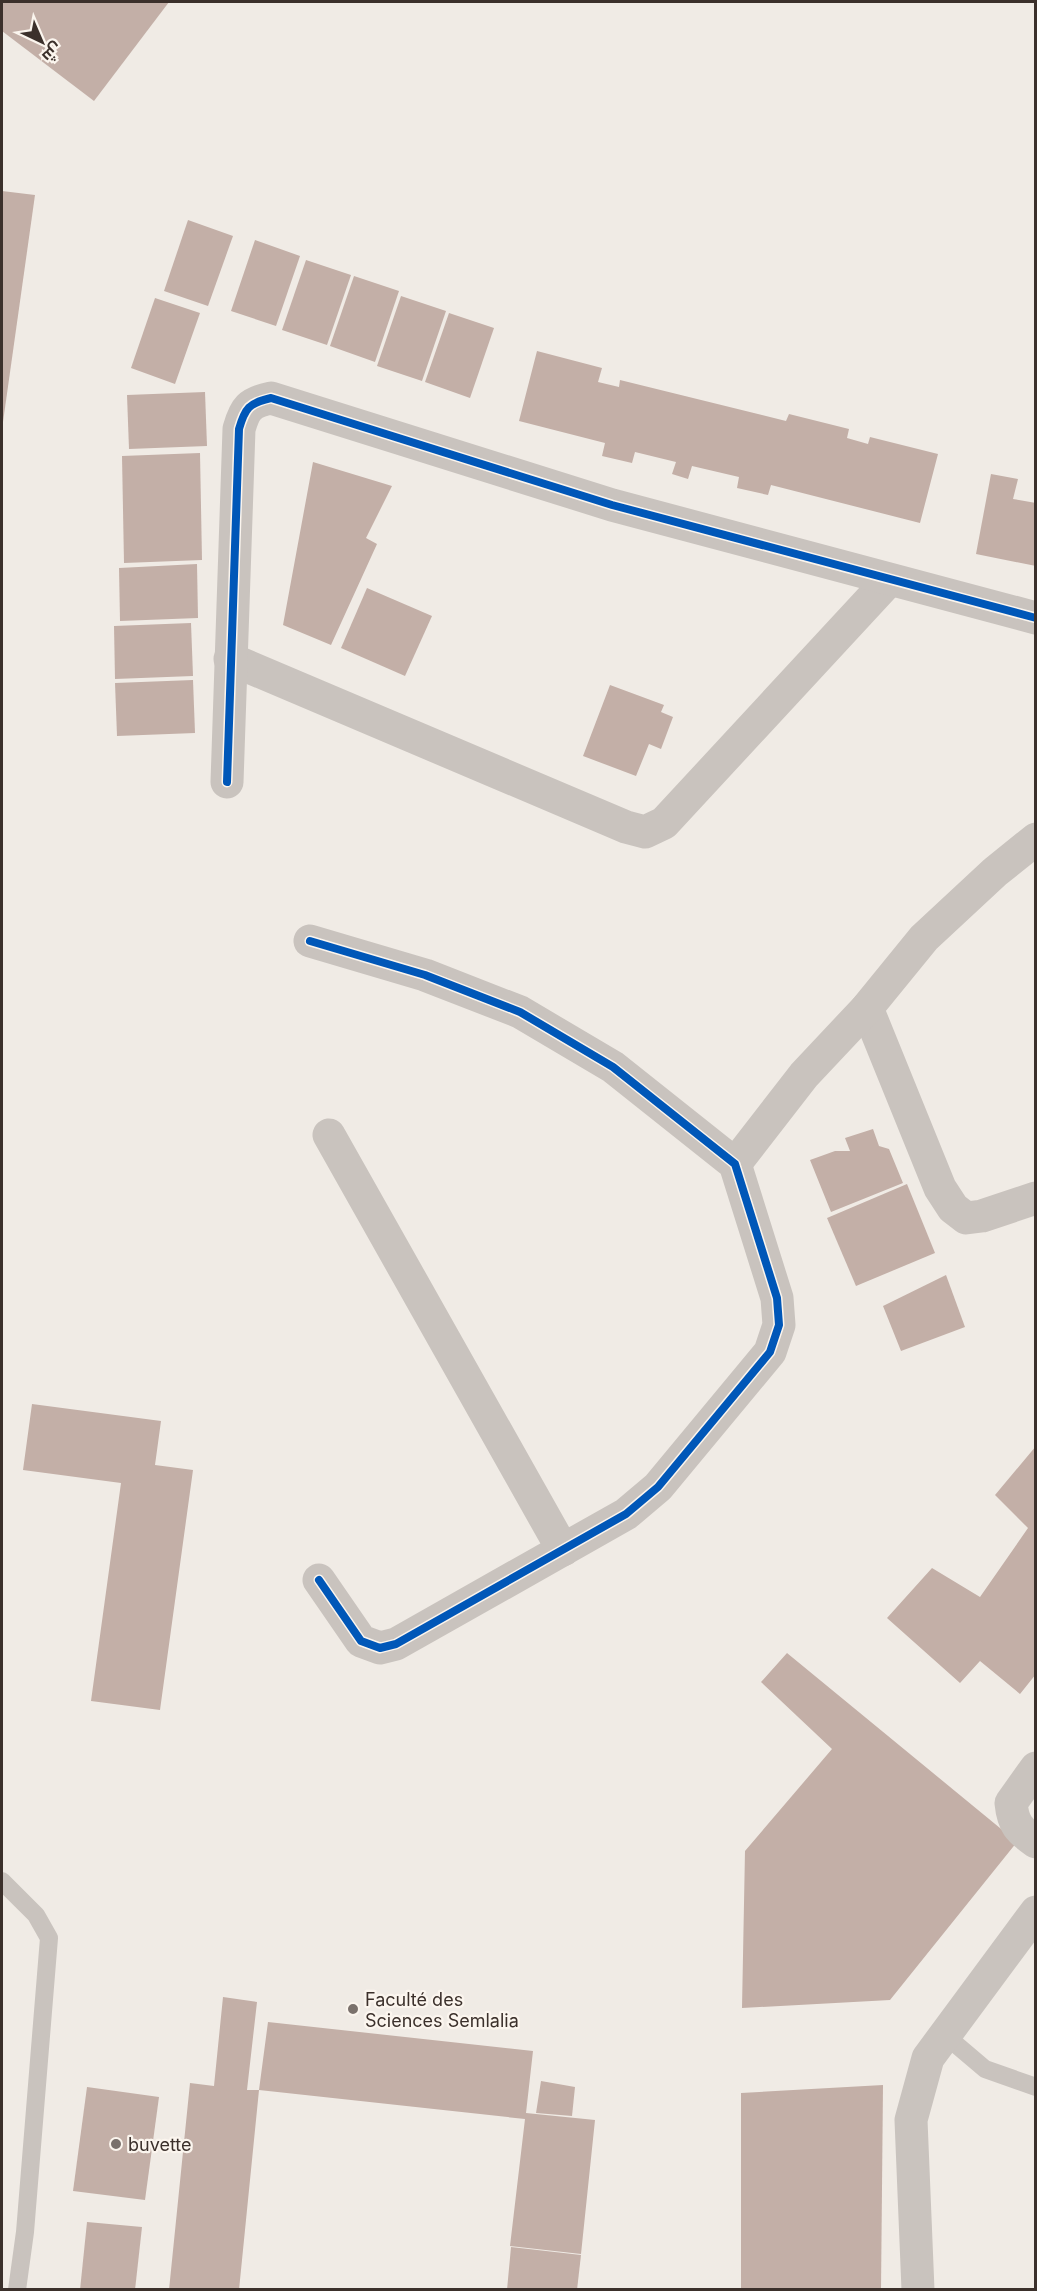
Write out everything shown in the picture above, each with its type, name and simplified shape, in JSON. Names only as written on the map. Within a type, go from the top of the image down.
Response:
[{"type":"street","points":[[227,782],[239,429],[244,413],[254,402],[270,398],[612,506],[1030,620]]},
{"type":"street","points":[[230,659],[626,827],[645,832],[664,823],[889,580]]},
{"type":"street","points":[[735,1164],[804,1075],[867,1008],[924,939],[995,872],[1035,839]]},
{"type":"street","points":[[310,941],[425,975],[520,1012],[613,1067],[735,1164],[777,1298],[779,1325],[770,1352],[658,1487],[626,1514],[396,1644],[380,1648],[361,1641],[319,1580]]},
{"type":"street","points":[[867,1008],[940,1188],[953,1208],[966,1218],[982,1216],[1035,1198]]},
{"type":"street","points":[[329,1135],[563,1550]]},
{"type":"street","points":[[1035,1768],[1011,1803],[1012,1818],[1021,1832],[1035,1842]]},
{"type":"street","points":[[918,2289],[911,2121],[928,2058],[1035,1912]]},
{"type":"lane","points":[[2,1881],[36,1915],[49,1938],[25,2232],[17,2289]]},
{"type":"lane","points":[[946,2036],[985,2069],[1035,2087]]},
{"type":"building","points":[[2,2],[169,2],[94,101],[2,31]]},
{"type":"building","points":[[2,191],[35,195],[3,422],[2,422]]},
{"type":"building","points":[[188,220],[233,236],[208,306],[164,291]]},
{"type":"building","points":[[255,240],[300,256],[276,326],[231,311]]},
{"type":"building","points":[[306,260],[351,275],[327,345],[282,330]]},
{"type":"building","points":[[354,276],[399,291],[375,362],[330,346]]},
{"type":"building","points":[[401,296],[446,311],[422,381],[377,366]]},
{"type":"building","points":[[155,298],[200,313],[175,384],[131,368]]},
{"type":"building","points":[[449,313],[494,328],[470,398],[425,382]]},
{"type":"building","points":[[537,351],[602,368],[598,382],[619,387],[620,380],[786,421],[789,414],[849,429],[847,438],[868,444],[870,437],[938,454],[920,523],[771,485],[768,495],[737,488],[739,477],[692,466],[688,479],[672,474],[676,462],[635,452],[632,463],[602,456],[605,443],[519,421]]},
{"type":"building","points":[[205,392],[207,446],[129,449],[127,395]]},
{"type":"building","points":[[200,453],[202,560],[124,563],[122,456]]},
{"type":"building","points":[[313,462],[392,486],[366,538],[377,544],[331,645],[283,625]]},
{"type":"building","points":[[991,474],[1018,479],[1013,499],[1036,503],[1036,566],[976,554]]},
{"type":"building","points":[[197,564],[198,618],[120,621],[119,568]]},
{"type":"building","points":[[367,588],[432,616],[405,676],[341,648]]},
{"type":"building","points":[[191,623],[193,676],[115,679],[114,626]]},
{"type":"building","points":[[193,680],[195,733],[117,736],[115,683]]},
{"type":"building","points":[[610,685],[664,705],[661,712],[673,717],[661,749],[649,744],[636,776],[583,756]]},
{"type":"building","points":[[873,1129],[879,1146],[889,1149],[903,1183],[831,1212],[810,1160],[835,1151],[850,1151],[845,1138]]},
{"type":"building","points":[[907,1184],[935,1253],[856,1286],[827,1218]]},
{"type":"building","points":[[946,1275],[965,1327],[901,1351],[883,1306]]},
{"type":"building","points":[[32,1404],[161,1421],[155,1465],[193,1470],[160,1710],[91,1701],[121,1483],[23,1470]]},
{"type":"building","points":[[1036,1446],[1036,1674],[1020,1694],[980,1661],[960,1683],[887,1618],[932,1568],[980,1597],[1028,1528],[995,1495]]},
{"type":"building","points":[[787,1653],[1017,1842],[890,2000],[742,2008],[745,1851],[832,1749],[761,1682]]},
{"type":"building","points":[[223,1997],[257,2002],[247,2090],[259,2090],[239,2290],[169,2290],[190,2083],[214,2086]]},
{"type":"building","points":[[268,2022],[533,2051],[526,2113],[595,2120],[581,2254],[510,2246],[525,2119],[259,2090]]},
{"type":"building","points":[[541,2081],[575,2087],[572,2116],[536,2113]]},
{"type":"building","points":[[883,2085],[881,2290],[741,2290],[741,2093]]},
{"type":"building","name":"buvette","points":[[87,2087],[159,2097],[145,2200],[73,2191]]},
{"type":"building","points":[[87,2222],[142,2227],[135,2290],[80,2290]]},
{"type":"building","points":[[511,2247],[581,2255],[577,2290],[507,2290]]},
{"type":"cycle path","points":[[227,782],[239,429],[243,416],[253,404],[271,398],[612,505],[1036,618]]},
{"type":"cycle path","points":[[310,941],[425,975],[520,1012],[613,1067],[735,1164],[777,1298],[779,1325],[770,1352],[658,1487],[626,1514],[396,1644],[380,1648],[361,1641],[319,1580]]},
{"type":"place","name":"Faculté des Sciences Semlalia","points":[[353,2009]]},
{"type":"place","name":"buvette","points":[[116,2144]]}]
